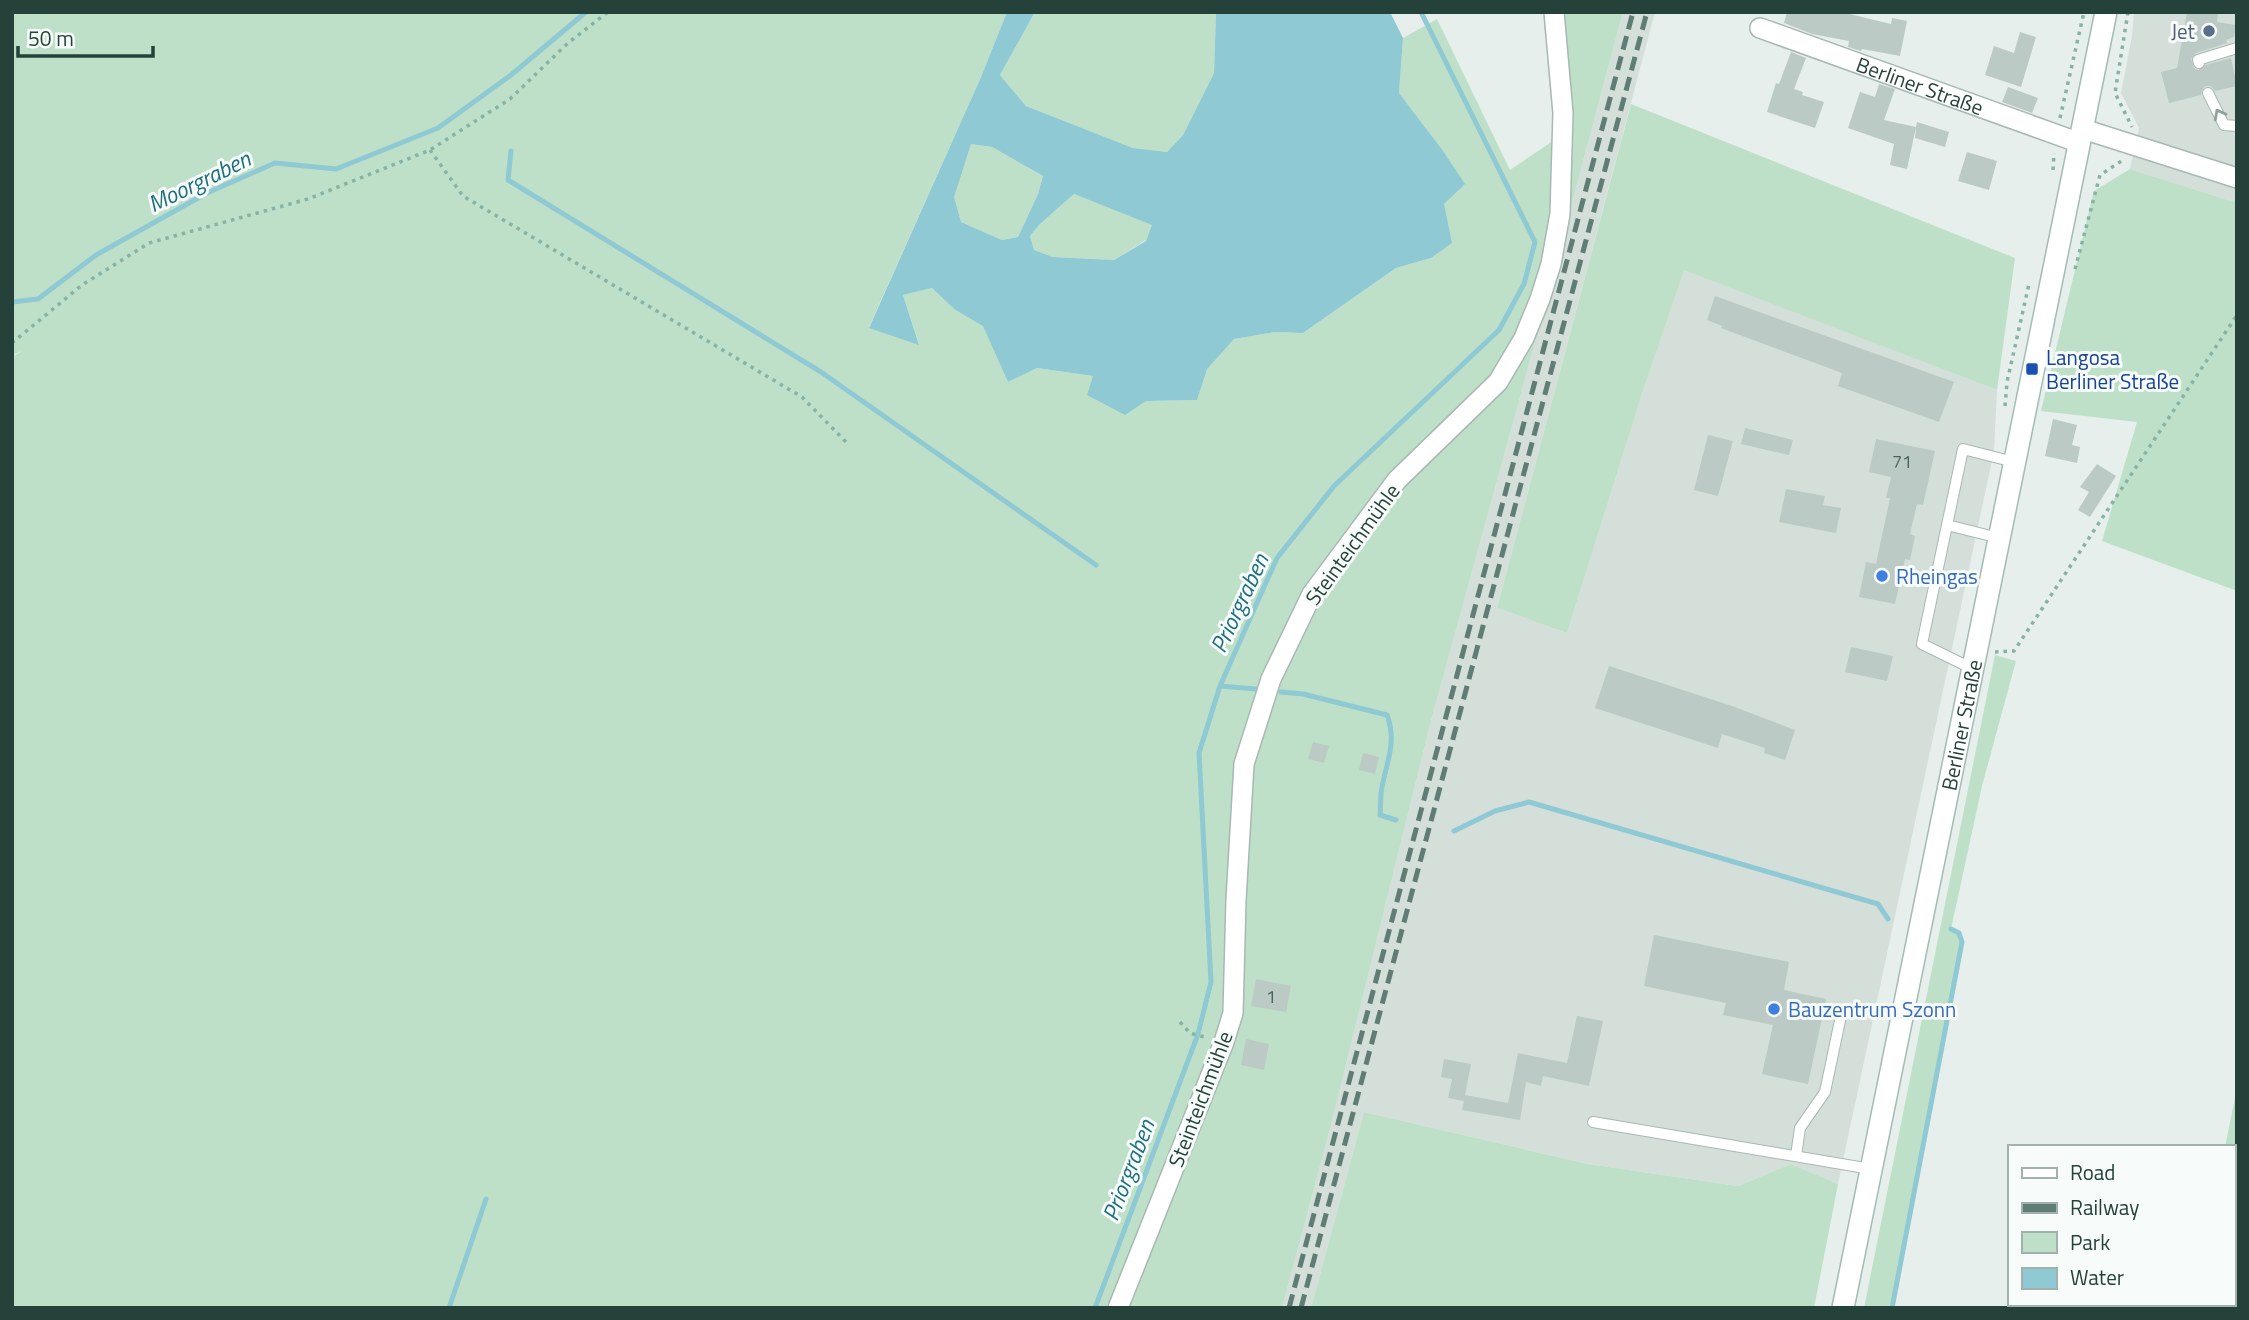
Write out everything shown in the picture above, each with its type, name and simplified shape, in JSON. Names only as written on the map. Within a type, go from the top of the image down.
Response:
[{"type":"main road","name":"Berliner Straße","points":[[1843,1308],[2106,12]]},
{"type":"street","name":"Steinteichmühle","points":[[1118,1308],[1224,1042],[1233,1013],[1244,764],[1271,679],[1312,594],[1397,480],[1498,382],[1524,338],[1540,299],[1551,264],[1560,214],[1563,113],[1554,12]]},
{"type":"street","name":"Berliner Straße","points":[[1760,28],[2082,136],[2237,178]]},
{"type":"lane","points":[[2199,63],[2199,60],[2237,48]]},
{"type":"lane","points":[[2208,93],[2224,125],[2237,126]]},
{"type":"lane","points":[[1974,662],[1922,644],[1963,449],[2014,462]]},
{"type":"lane","points":[[1947,525],[1999,538]]},
{"type":"lane","points":[[1796,1156],[1800,1128],[1825,1092],[1842,1011]]},
{"type":"lane","points":[[1593,1122],[1872,1169]]},
{"type":"path","points":[[12,343],[82,285],[149,243],[308,200],[430,150],[510,99],[568,43],[608,12]]},
{"type":"path","points":[[2070,80],[2084,12]]},
{"type":"path","points":[[2127,31],[2128,12]]},
{"type":"path","points":[[430,150],[463,195],[802,397],[846,443]]},
{"type":"path","points":[[2007,382],[2029,283]]},
{"type":"path","points":[[1974,662],[2014,651],[2237,314]]},
{"type":"path","points":[[1180,1022],[1190,1033],[1208,1038]]},
{"type":"shaded area","points":[[1623,12],[1655,12],[1497,608],[1567,633],[1684,269],[1997,390],[1994,451],[1838,1184],[1791,1164],[1738,1186],[1588,1164],[1364,1112],[1311,1308],[1282,1308],[1331,1125],[1431,721]]},
{"type":"shaded area","points":[[2134,12],[2237,12],[2237,203],[2130,169],[2139,128],[2121,93]]},
{"type":"green space","points":[[12,12],[1007,12],[981,77],[869,327],[919,344],[903,295],[932,288],[954,309],[983,325],[1008,382],[1037,368],[1093,376],[1125,414],[1146,401],[1197,400],[1206,369],[1234,339],[1275,332],[1303,333],[1396,268],[1431,258],[1444,203],[1441,148],[1399,93],[1403,38],[1437,19],[1510,170],[1569,130],[1559,12],[1623,12],[1431,721],[1331,1125],[1282,1308],[12,1308],[12,357],[22,351],[12,355]]},
{"type":"green space","points":[[1035,12],[1216,12],[1214,73],[1183,135],[1167,152],[1133,148],[1026,106],[1000,75]]},
{"type":"green space","points":[[1631,104],[2015,258],[1997,390],[1684,270],[1567,633],[1497,608]]},
{"type":"green space","points":[[971,144],[992,147],[1043,176],[1038,194],[1018,237],[1002,240],[961,222],[953,197]]},
{"type":"green space","points":[[2130,169],[2237,203],[2237,591],[2102,541],[2137,422],[2041,411],[2094,191]]},
{"type":"green space","points":[[1074,194],[1153,225],[1146,240],[1114,260],[1053,257],[1034,250],[1030,236]]},
{"type":"green space","points":[[1995,655],[2016,661],[1982,786],[1951,929],[1959,933],[1962,942],[1892,1308],[1864,1308]]},
{"type":"green space","points":[[2237,1088],[2237,1308],[2201,1308],[2235,1306],[2235,1145],[2225,1145]]},
{"type":"green space","points":[[1364,1112],[1588,1164],[1738,1186],[1791,1164],[1838,1184],[1814,1308],[1311,1308]]},
{"type":"water","points":[[1007,12],[1035,12],[1000,75],[1026,106],[1133,148],[1167,152],[1183,135],[1214,73],[1216,12],[1390,12],[1403,38],[1399,93],[1465,184],[1444,204],[1452,243],[1431,258],[1396,268],[1303,333],[1275,332],[1234,339],[1207,369],[1197,400],[1146,401],[1125,415],[1087,395],[1093,376],[1037,368],[1008,382],[983,326],[954,309],[932,288],[903,295],[919,345],[869,328],[981,77]],"holes":[[[971,144],[992,147],[1043,176],[1038,194],[1018,237],[1002,240],[961,222],[954,197]],[[1074,194],[1152,225],[1146,241],[1114,260],[1053,257],[1034,250],[1030,236]]]},
{"type":"building","points":[[1787,12],[1841,12],[1891,24],[1892,18],[1907,21],[1900,56],[1862,49],[1861,51],[1848,47],[1849,41],[1812,34],[1784,23]]},
{"type":"building","points":[[2187,12],[2218,12],[2217,22],[2236,25],[2234,37],[2226,40],[2227,43],[2196,53],[2191,59],[2194,68],[2198,70],[2231,58],[2237,86],[2215,91],[2211,86],[2205,86],[2201,95],[2169,103],[2161,72],[2177,68]]},
{"type":"building","points":[[2020,32],[2036,37],[2021,87],[1985,75],[1994,46],[2014,53]]},
{"type":"building","points":[[1791,52],[1806,58],[1794,89],[1803,92],[1802,95],[1824,102],[1815,128],[1767,112],[1776,83],[1779,84]]},
{"type":"building","points":[[1879,84],[1895,89],[1884,120],[1916,127],[1907,169],[1890,165],[1894,144],[1848,128],[1860,92],[1875,97]]},
{"type":"building","points":[[2008,87],[2038,98],[2032,113],[2002,102]]},
{"type":"building","points":[[1917,122],[1949,132],[1945,147],[1915,138]]},
{"type":"building","points":[[1967,152],[1997,161],[1989,190],[1958,181]]},
{"type":"building","points":[[1715,296],[1954,382],[1939,422],[1838,386],[1842,373],[1721,328],[1722,326],[1707,320]]},
{"type":"building","points":[[2053,419],[2077,425],[2072,445],[2080,447],[2077,463],[2045,456]]},
{"type":"building","points":[[1745,428],[1793,440],[1789,455],[1741,444]]},
{"type":"building","points":[[1708,435],[1733,441],[1718,496],[1694,490]]},
{"type":"building","points":[[1876,439],[1935,451],[1923,505],[1917,504],[1910,534],[1915,536],[1910,560],[1905,559],[1895,604],[1859,597],[1866,562],[1876,564],[1890,498],[1886,498],[1891,477],[1869,472]]},
{"type":"building","points":[[2097,464],[2116,476],[2090,517],[2078,510],[2089,492],[2080,487]]},
{"type":"building","points":[[1786,489],[1825,496],[1823,505],[1841,508],[1836,533],[1779,522]]},
{"type":"building","points":[[1851,647],[1893,656],[1887,681],[1845,672]]},
{"type":"building","points":[[1609,666],[1732,706],[1795,730],[1785,760],[1764,753],[1765,748],[1722,734],[1718,748],[1595,708]]},
{"type":"building","points":[[1313,742],[1329,746],[1324,763],[1308,759]]},
{"type":"building","points":[[1363,753],[1379,757],[1375,774],[1359,770]]},
{"type":"building","name":"Bauzentrum Szonn","points":[[1654,935],[1789,962],[1784,990],[1826,999],[1808,1084],[1762,1074],[1773,1025],[1723,1015],[1726,1003],[1644,986]]},
{"type":"building","points":[[1256,979],[1291,986],[1286,1012],[1251,1006]]},
{"type":"building","points":[[1577,1016],[1603,1021],[1589,1086],[1543,1076],[1541,1086],[1526,1082],[1520,1120],[1462,1110],[1464,1101],[1448,1098],[1452,1079],[1441,1077],[1444,1059],[1471,1064],[1465,1095],[1508,1103],[1518,1053],[1567,1063]]},
{"type":"building","points":[[1246,1039],[1269,1044],[1264,1070],[1241,1065]]},
{"type":"waterway","name":"Moorgraben","points":[[12,302],[38,299],[96,255],[207,193],[275,163],[336,169],[438,128],[511,75],[586,12]]},
{"type":"waterway","name":"Priorgraben","points":[[1095,1308],[1198,1034],[1211,982],[1199,753],[1220,686],[1277,558],[1334,486],[1499,330],[1524,284],[1535,242],[1421,12]]},
{"type":"waterway","points":[[511,151],[508,180],[821,372],[1096,565]]},
{"type":"waterway","points":[[1220,686],[1256,689]]},
{"type":"waterway","points":[[1281,692],[1303,694],[1387,715],[1391,742],[1381,790],[1380,815],[1396,820]]},
{"type":"waterway","points":[[1454,831],[1495,811],[1529,802],[1878,904],[1888,919]]},
{"type":"waterway","points":[[1892,1308],[1962,942],[1959,933],[1951,929]]},
{"type":"waterway","points":[[449,1308],[486,1199]]},
{"type":"waterway","points":[[2235,1259],[2237,1231]]},
{"type":"railway","points":[[1289,1308],[1633,12]]},
{"type":"railway","points":[[1301,1308],[1647,12]]},
{"type":"place","name":"Jet","points":[[2209,31]]},
{"type":"place","name":"Langosa Berliner Straße","points":[[2032,369]]},
{"type":"place","name":"Rheingas","points":[[1882,576]]},
{"type":"place","name":"Bauzentrum Szonn","points":[[1774,1009]]}]
